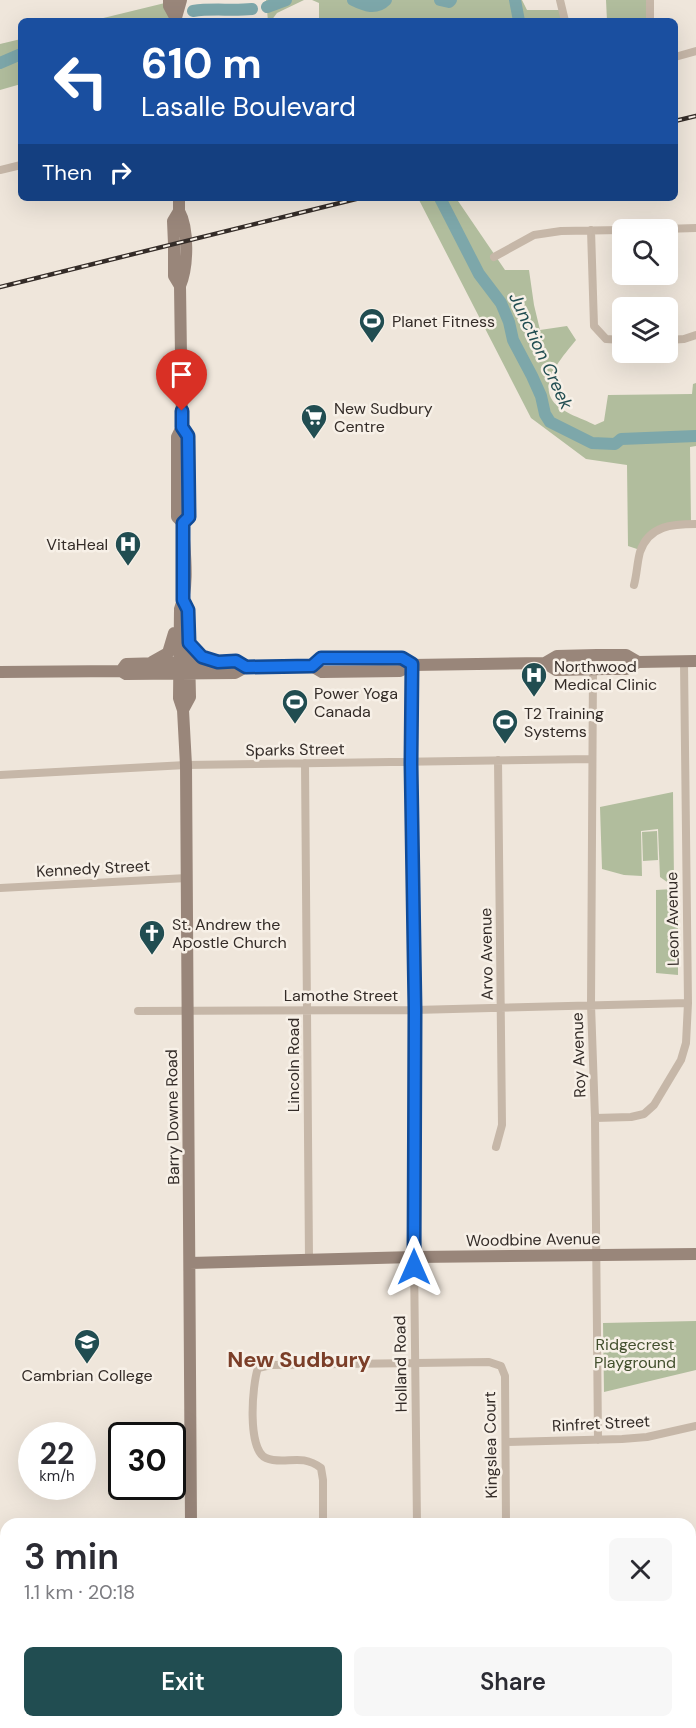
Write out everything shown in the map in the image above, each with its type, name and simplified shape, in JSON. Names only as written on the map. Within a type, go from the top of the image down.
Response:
[{"type":"main road","points":[[169,0],[175,18]]},
{"type":"main road","points":[[175,18],[181,0]]},
{"type":"main road","name":"Barry Downe Road","points":[[179,201],[179,211],[185,221],[185,274],[180,286],[182,427],[188,436],[189,517],[183,523],[183,600],[180,615],[184,668],[190,697],[183,710],[186,765],[191,1518]]},
{"type":"main road","name":"Barry Downe Road","points":[[183,600],[188,610],[189,643],[184,668]]},
{"type":"main road","points":[[148,664],[171,649],[180,615]]},
{"type":"main road","points":[[189,643],[202,657],[218,662]]},
{"type":"main road","points":[[121,671],[126,664],[148,664],[236,673],[246,667],[312,666],[321,658],[402,658],[412,664],[545,663],[557,656],[626,655],[638,662]]},
{"type":"main road","points":[[0,672],[121,671],[126,674],[236,661],[246,667]]},
{"type":"main road","points":[[545,663],[556,670],[626,669],[638,662],[690,661]]},
{"type":"main road","name":"Woodbine Avenue","points":[[190,1263],[414,1257],[696,1254]]},
{"type":"street","points":[[560,0],[564,18]]},
{"type":"street","points":[[650,0],[650,18]]},
{"type":"street","points":[[678,56],[696,51]]},
{"type":"street","points":[[0,170],[18,166]]},
{"type":"street","points":[[678,229],[696,228]]},
{"type":"street","points":[[591,230],[594,326],[601,336],[612,339]]},
{"type":"street","points":[[494,257],[534,235],[561,231],[612,230]]},
{"type":"street","points":[[678,339],[696,335]]},
{"type":"street","points":[[634,585],[640,550],[651,537],[664,526],[696,524]]},
{"type":"street","name":"Leon Avenue","points":[[595,1118],[631,1117],[644,1114],[654,1105],[681,1060],[686,1043],[690,661]]},
{"type":"street","name":"Holland Road","points":[[412,664],[417,1518]]},
{"type":"street","name":"Roy Avenue","points":[[593,669],[591,1005],[595,1118],[598,1440]]},
{"type":"street","name":"Sparks Street","points":[[0,775],[186,765],[591,759]]},
{"type":"street","name":"Arvo Avenue","points":[[496,1147],[502,1125],[498,760]]},
{"type":"street","name":"Lincoln Road","points":[[305,763],[309,1259]]},
{"type":"street","name":"Kennedy Street","points":[[0,888],[187,878]]},
{"type":"street","name":"Lamothe Street","points":[[138,1011],[415,1010],[688,1004]]},
{"type":"street","name":"Kingslea Court","points":[[415,1365],[489,1362],[501,1366],[505,1376],[506,1518]]},
{"type":"street","points":[[323,1518],[321,1468],[311,1461],[267,1458],[258,1452],[254,1440],[254,1380],[258,1368],[271,1365],[415,1365]]},
{"type":"street","name":"Rinfret Street","points":[[506,1442],[646,1437],[696,1426]]},
{"type":"green space","points":[[266,0],[304,0],[277,13],[273,18],[268,18]]},
{"type":"green space","points":[[312,0],[522,0],[527,10],[563,10],[562,18],[319,18],[319,3]]},
{"type":"green space","points":[[606,0],[649,0],[649,18],[607,18]]},
{"type":"green space","points":[[169,2],[175,18],[103,18]]},
{"type":"green space","points":[[18,40],[18,85],[0,90],[0,44]]},
{"type":"green space","points":[[420,201],[458,201],[505,270],[529,270],[540,330],[567,326],[576,340],[561,359],[549,383],[551,398],[565,411],[595,425],[604,421],[608,395],[692,394],[693,384],[696,383],[696,446],[690,447],[691,523],[664,525],[640,550],[628,546],[627,465],[586,459],[531,418]]},
{"type":"green space","points":[[673,792],[674,881],[667,882],[660,877],[658,829],[641,831],[642,876],[624,875],[602,869],[600,807]]},
{"type":"green space","points":[[657,831],[658,860],[643,861],[642,832]]},
{"type":"green space","points":[[673,889],[678,892],[678,975],[656,973],[656,890]]},
{"type":"green space","name":"Ridgecrest Playground","points":[[696,1321],[696,1370],[604,1392],[603,1323]]},
{"type":"waterway","name":"Junction Creek","points":[[267,7],[286,0]]},
{"type":"waterway","name":"Junction Creek","points":[[353,0],[370,6],[378,5],[386,0]]},
{"type":"waterway","name":"Junction Creek","points":[[440,0],[449,2],[451,0]]},
{"type":"waterway","name":"Junction Creek","points":[[515,0],[518,18]]},
{"type":"waterway","name":"Junction Creek","points":[[193,11],[252,9]]},
{"type":"waterway","name":"Junction Creek","points":[[0,63],[18,55]]},
{"type":"waterway","name":"Junction Creek","points":[[442,201],[479,274],[501,303],[513,340],[532,376],[550,422],[592,443],[615,444],[621,439],[696,436]]},
{"type":"railway","points":[[678,120],[696,116]]},
{"type":"railway","points":[[0,287],[348,201]]},
{"type":"place","name":"Planet Fitness","points":[[372,344]]},
{"type":"place","name":"New Sudbury Centre","points":[[314,440]]},
{"type":"place","name":"VitaHeal","points":[[128,567]]},
{"type":"place","name":"Northwood Medical Clinic","points":[[534,698]]},
{"type":"place","name":"Power Yoga Canada","points":[[295,725]]},
{"type":"place","name":"T2 Training Systems","points":[[505,745]]},
{"type":"place","name":"St. Andrew the Apostle Church","points":[[152,956]]},
{"type":"place","name":"Cambrian College","points":[[87,1365]]},
{"type":"district","name":"New Sudbury","points":[[299,1359]]},
{"type":"route","points":[[182,411],[182,427],[188,436],[189,517],[183,523],[183,600],[188,610],[189,643],[198,654],[218,662],[236,661],[246,667],[312,666],[321,658],[402,658],[412,664],[411,763],[415,1010],[414,1267]]}]
